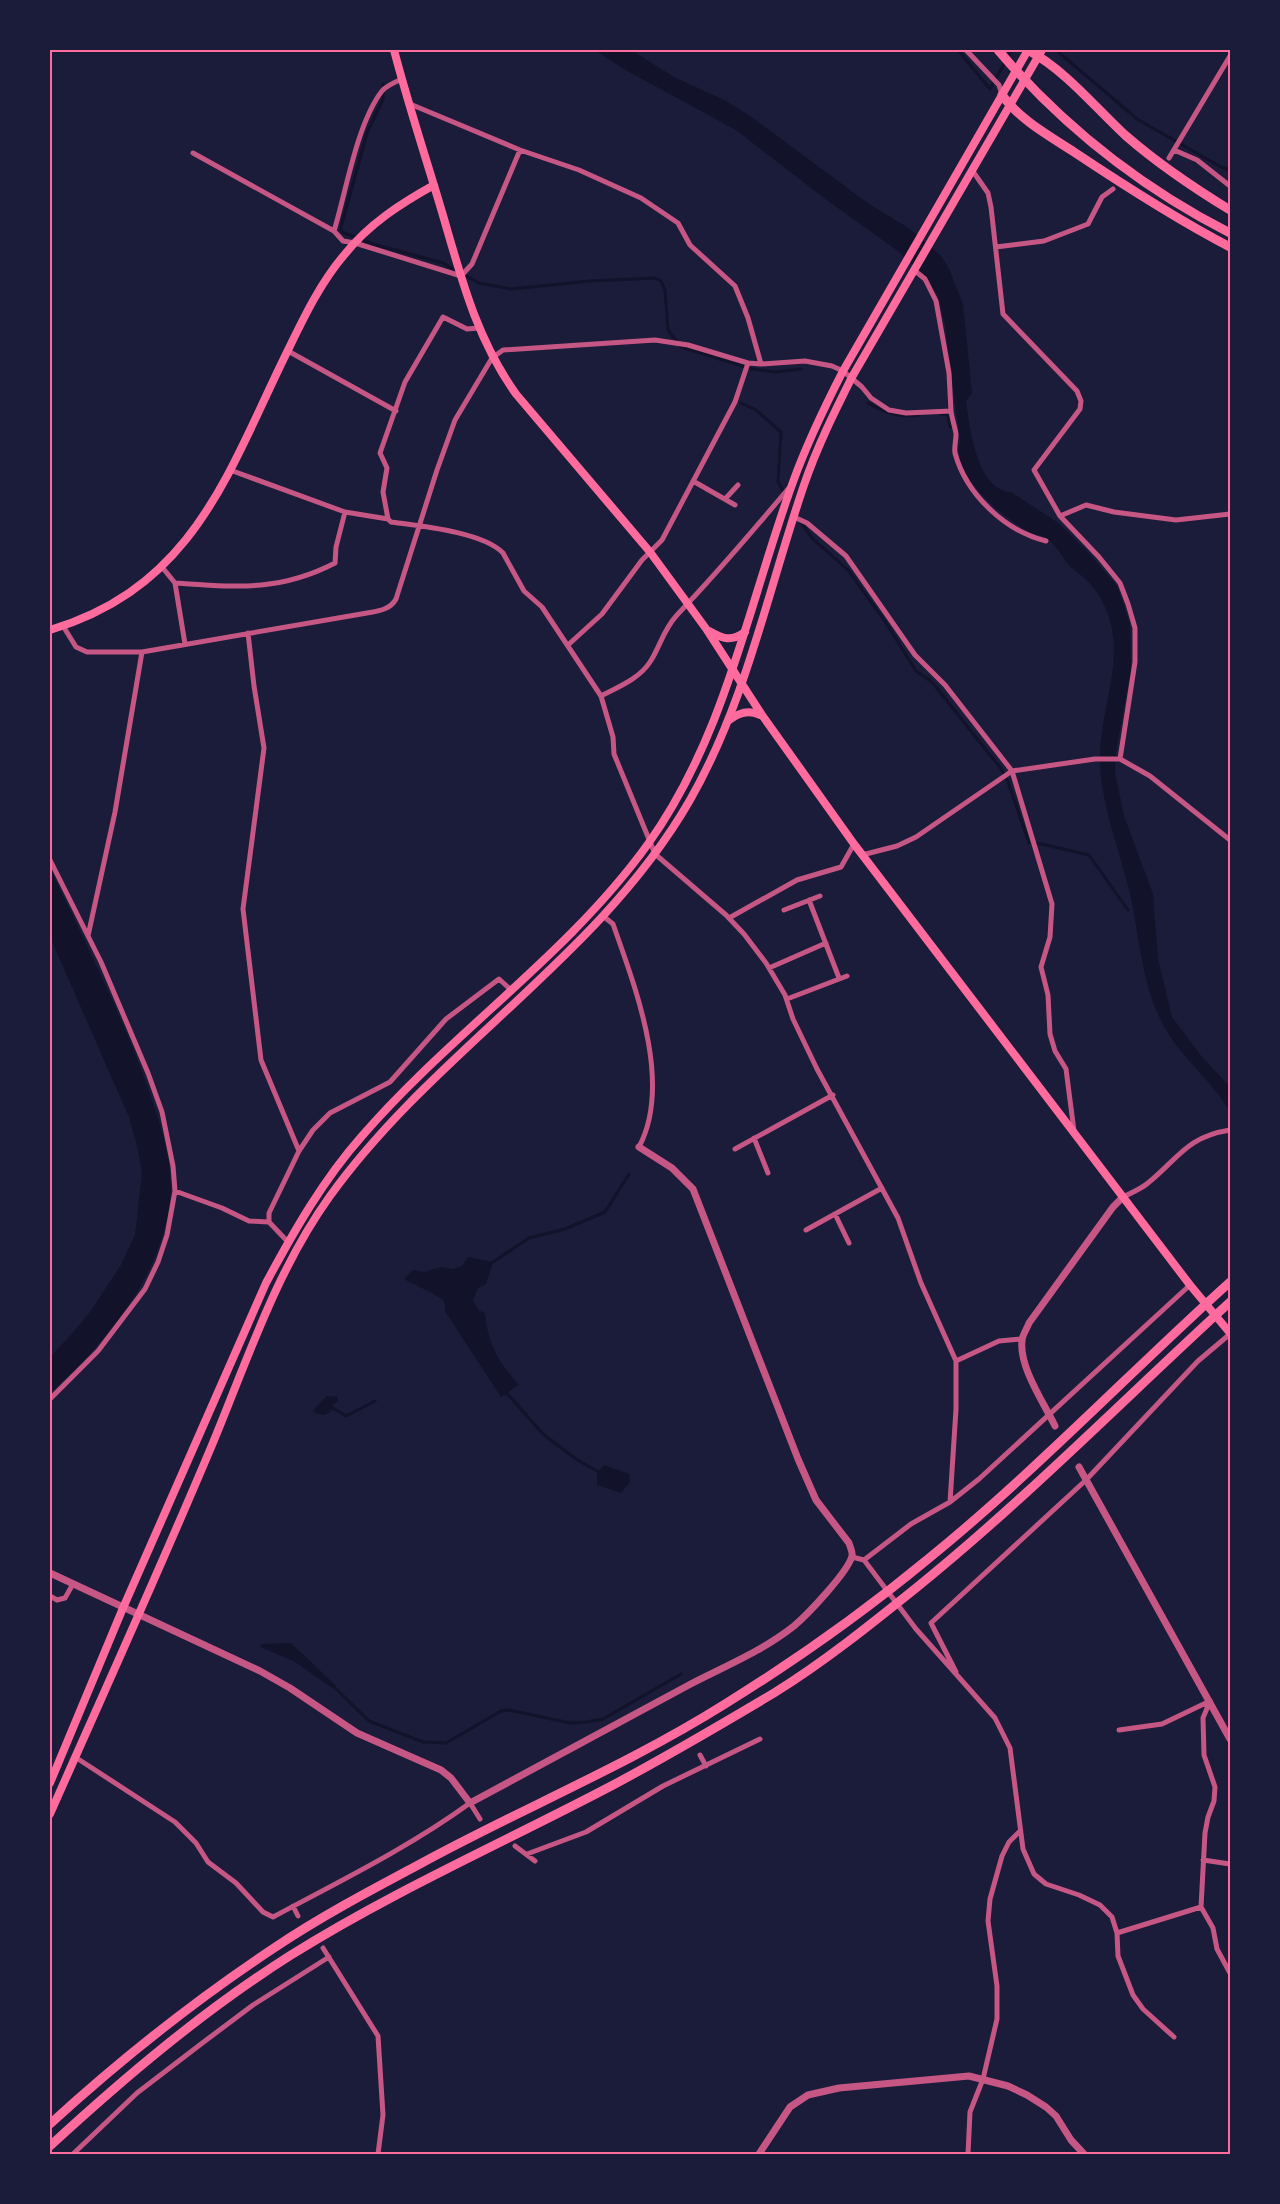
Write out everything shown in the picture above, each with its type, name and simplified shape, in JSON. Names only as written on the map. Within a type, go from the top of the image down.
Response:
[{"type":"highway","points":[[998,50],[1006,54],[1064,118],[1126,170],[1230,233]]},
{"type":"highway","points":[[1028,50],[1040,53],[1128,137],[1188,183],[1230,210]]},
{"type":"highway","points":[[1033,86],[1129,165],[1230,227]]},
{"type":"highway","points":[[1002,95],[1010,106],[1029,122],[1142,197],[1230,247]]},
{"type":"highway","points":[[50,2124],[89,2088],[167,2024],[276,1946],[423,1862],[620,1763],[698,1720],[788,1664],[852,1619],[930,1557],[1023,1475],[1230,1282]]},
{"type":"highway","points":[[50,2146],[176,2037],[289,1956],[435,1874],[616,1783],[704,1735],[775,1692],[836,1650],[946,1564],[1037,1483],[1230,1302]]},
{"type":"main road","points":[[394,50],[461,276],[492,358],[516,394],[650,552],[689,604],[762,715],[862,855],[1190,1285],[1230,1334]]},
{"type":"main road","points":[[50,1783],[123,1608],[266,1283],[320,1189],[364,1134],[596,906],[649,843],[680,794],[722,705],[792,485],[817,421],[843,371],[1028,50]]},
{"type":"main road","points":[[50,1814],[210,1449],[276,1290],[299,1246],[327,1199],[369,1146],[415,1097],[603,916],[655,854],[699,784],[727,722],[741,683],[814,459],[852,377],[1040,53]]},
{"type":"main road","points":[[50,630],[110,606],[162,567],[193,532],[230,470],[308,310],[329,275],[355,243],[384,216],[401,203],[434,185]]},
{"type":"main road","points":[[707,630],[725,639],[733,639],[745,632]]},
{"type":"main road","points":[[727,722],[744,712],[754,711],[762,715]]},
{"type":"street","points":[[966,50],[999,85],[1002,95]]},
{"type":"street","points":[[1168,158],[1230,56]]},
{"type":"street","points":[[334,231],[368,117],[383,90],[402,79]]},
{"type":"street","points":[[410,104],[520,150],[579,170],[641,198],[678,223],[690,245],[735,286],[748,318],[761,364]]},
{"type":"street","points":[[193,153],[334,231],[343,241],[461,276],[472,264],[520,150]]},
{"type":"street","points":[[1174,150],[1197,160],[1230,186]]},
{"type":"street","points":[[972,170],[988,193],[1003,314],[1077,391],[1081,401],[1080,409],[1034,471],[1060,516],[1120,583],[1135,628],[1133,687],[1120,759]]},
{"type":"street","points":[[996,247],[1044,241],[1088,224],[1102,197],[1113,189]]},
{"type":"street","points":[[915,269],[924,279],[936,301],[949,373],[951,411],[956,432],[954,449],[960,469],[984,503],[1010,524],[1035,538],[1046,541]]},
{"type":"street","points":[[388,519],[383,492],[387,468],[380,453],[405,382],[443,317],[467,329],[479,328]]},
{"type":"street","points":[[63,626],[76,647],[87,652],[142,652],[367,613],[393,604],[455,420],[492,358],[503,350],[655,340],[688,345],[748,363],[805,361],[832,366],[852,377],[871,398],[889,410],[906,413],[951,411]]},
{"type":"street","points":[[288,351],[396,411]]},
{"type":"street","points":[[568,645],[602,614],[642,560],[662,540],[735,402],[748,363]]},
{"type":"street","points":[[230,470],[345,512],[462,534],[499,549],[524,591],[542,607],[601,696],[613,738],[614,754],[655,854],[729,918],[744,934],[769,969],[787,999],[793,1019],[808,1049],[898,1218],[921,1283],[956,1361],[956,1409],[950,1502]]},
{"type":"street","points":[[693,481],[735,505]]},
{"type":"street","points":[[726,498],[738,485]]},
{"type":"street","points":[[601,696],[640,674],[651,661],[666,630],[676,616],[729,560],[792,485]]},
{"type":"street","points":[[1060,516],[1086,505],[1114,512],[1176,520],[1230,514]]},
{"type":"street","points":[[175,583],[256,587],[279,584],[326,568],[336,563],[336,547],[345,512]]},
{"type":"street","points":[[794,517],[807,523],[846,556],[915,655],[945,685],[1012,771],[1052,904],[1050,937],[1041,967],[1048,995],[1050,1034],[1055,1051],[1066,1069],[1074,1132]]},
{"type":"street","points":[[162,567],[175,583],[185,644]]},
{"type":"street","points":[[248,633],[264,748],[243,909],[261,1060],[299,1151]]},
{"type":"street","points":[[87,938],[115,812],[142,652]]},
{"type":"street","points":[[862,855],[897,846],[916,837],[1012,771],[1095,759],[1120,759],[1150,776],[1230,840]]},
{"type":"street","points":[[729,918],[797,880],[841,867],[854,844]]},
{"type":"street","points":[[50,860],[101,962],[159,1102],[173,1166],[175,1191],[167,1235],[158,1262],[145,1289],[98,1352],[50,1398]]},
{"type":"street","points":[[784,910],[820,896]]},
{"type":"street","points":[[809,900],[839,978]]},
{"type":"street","points":[[75,1757],[176,1822],[208,1862],[236,1883],[268,1916],[273,1917],[368,1867],[439,1826],[470,1803],[769,1644],[794,1626],[816,1604],[852,1557],[849,1543],[816,1500],[798,1459],[693,1189],[672,1168],[639,1147],[647,1131],[652,1092],[646,1023],[613,924],[603,916]]},
{"type":"street","points":[[769,969],[826,944]]},
{"type":"street","points":[[787,999],[847,975]]},
{"type":"street","points":[[269,1222],[271,1206],[299,1151],[313,1130],[330,1113],[390,1082],[446,1018],[499,979],[511,990]]},
{"type":"street","points":[[735,1149],[833,1095]]},
{"type":"street","points":[[1055,1426],[1027,1370],[1022,1354],[1022,1339],[1036,1314],[1113,1207],[1123,1197],[1147,1184],[1195,1141],[1207,1135],[1230,1130]]},
{"type":"street","points":[[754,1138],[768,1173]]},
{"type":"street","points":[[806,1230],[882,1188]]},
{"type":"street","points":[[175,1191],[222,1208],[249,1221],[269,1222],[288,1242]]},
{"type":"street","points":[[836,1214],[849,1243]]},
{"type":"street","points":[[864,1560],[911,1524],[950,1502],[979,1479],[1190,1285]]},
{"type":"street","points":[[960,1679],[931,1623],[1086,1480],[1198,1361],[1230,1334]]},
{"type":"street","points":[[956,1361],[999,1341],[1022,1339]]},
{"type":"street","points":[[1079,1467],[1230,1739]]},
{"type":"street","points":[[852,1557],[864,1560],[916,1629],[995,1718],[1010,1748],[1020,1831],[1027,1861],[1040,1880],[1100,1905],[1112,1917],[1117,1934],[1118,1956],[1133,1995],[1143,2009],[1174,2037]]},
{"type":"street","points":[[50,1573],[260,1671],[290,1688],[357,1733],[441,1770],[451,1778],[480,1819]]},
{"type":"street","points":[[50,1596],[57,1599],[65,1598],[73,1584]]},
{"type":"street","points":[[1119,1730],[1162,1724],[1210,1701]]},
{"type":"street","points":[[1210,1701],[1203,1718],[1204,1755],[1215,1787],[1214,1801],[1205,1833],[1201,1907],[1213,1928],[1217,1949],[1230,1973]]},
{"type":"street","points":[[527,1854],[586,1832],[663,1785],[760,1739]]},
{"type":"street","points":[[700,1755],[706,1766]]},
{"type":"street","points":[[968,2154],[970,2112],[983,2079],[997,2019],[997,1986],[988,1921],[990,1899],[1002,1856],[1009,1842],[1020,1831]]},
{"type":"street","points":[[514,1846],[535,1861]]},
{"type":"street","points":[[1203,1860],[1230,1864]]},
{"type":"street","points":[[293,1906],[298,1916]]},
{"type":"street","points":[[1117,1934],[1201,1907]]},
{"type":"street","points":[[322,1948],[330,1957],[378,2036],[383,2115],[378,2154]]},
{"type":"street","points":[[73,2154],[137,2093],[253,2005],[330,1957]]},
{"type":"street","points":[[759,2154],[790,2107],[808,2095],[839,2088],[953,2076],[983,2079],[1027,2095],[1056,2116],[1075,2146],[1084,2154]]},
{"type":"shaded area","points":[[595,50],[631,50],[674,77],[724,100],[750,116],[869,204],[910,229],[942,257],[963,304],[972,393],[966,401],[973,441],[982,469],[999,489],[1011,492],[1057,522],[1086,550],[1117,586],[1124,606],[1130,625],[1131,669],[1116,751],[1115,773],[1124,816],[1153,894],[1158,959],[1172,1017],[1202,1057],[1230,1087],[1230,1112],[1173,1041],[1158,1015],[1147,983],[1131,898],[1108,816],[1100,766],[1102,729],[1114,654],[1113,635],[1107,611],[1087,580],[1070,566],[1051,542],[1017,525],[993,506],[981,494],[963,468],[959,454],[960,442],[945,325],[938,296],[926,277],[898,251],[824,198],[736,130],[622,68]]},
{"type":"shaded area","points":[[50,868],[102,977],[148,1088],[168,1158],[171,1186],[165,1228],[156,1255],[143,1282],[128,1307],[91,1353],[50,1393],[50,1357],[90,1312],[121,1265],[135,1235],[142,1173],[129,1117],[50,937]]},
{"type":"shaded area","points":[[468,1257],[493,1262],[486,1284],[478,1288],[473,1300],[478,1310],[485,1313],[495,1352],[519,1385],[501,1397],[445,1311],[444,1301],[404,1279],[413,1270],[424,1272],[441,1267],[453,1269],[462,1266]]},
{"type":"shaded area","points":[[327,1396],[337,1397],[338,1401],[333,1405],[331,1412],[323,1415],[315,1413],[314,1409]]},
{"type":"shaded area","points":[[604,1465],[629,1474],[630,1482],[621,1493],[597,1485],[597,1473]]},
{"type":"shaded area","points":[[291,1643],[336,1686],[332,1688],[294,1661],[260,1647],[262,1644]]},
{"type":"waterway","points":[[958,50],[990,89],[1012,50]]},
{"type":"waterway","points":[[1056,50],[1137,119],[1230,170]]},
{"type":"waterway","points":[[383,84],[383,99],[367,133],[341,227],[342,232],[373,244],[443,263],[458,272]]},
{"type":"waterway","points":[[464,275],[479,283],[511,289],[590,281],[655,278],[661,281],[665,290],[668,330],[681,347],[752,369],[775,372],[801,369]]},
{"type":"waterway","points":[[741,403],[756,410],[781,432],[778,482],[784,492]]},
{"type":"waterway","points":[[868,403],[893,414],[919,415]]},
{"type":"waterway","points":[[941,414],[948,415],[950,427]]},
{"type":"waterway","points":[[800,521],[813,539],[848,570],[886,623],[916,671],[932,682],[1002,770],[1029,843],[1089,855],[1128,910]]},
{"type":"waterway","points":[[490,1264],[529,1238],[565,1229],[605,1212],[629,1174]]},
{"type":"waterway","points":[[505,1391],[543,1434],[576,1459],[602,1474]]},
{"type":"waterway","points":[[331,1407],[346,1416],[375,1401]]},
{"type":"waterway","points":[[331,1684],[369,1721],[423,1742],[446,1743],[501,1711],[509,1710],[570,1723],[603,1719],[681,1674]]}]
